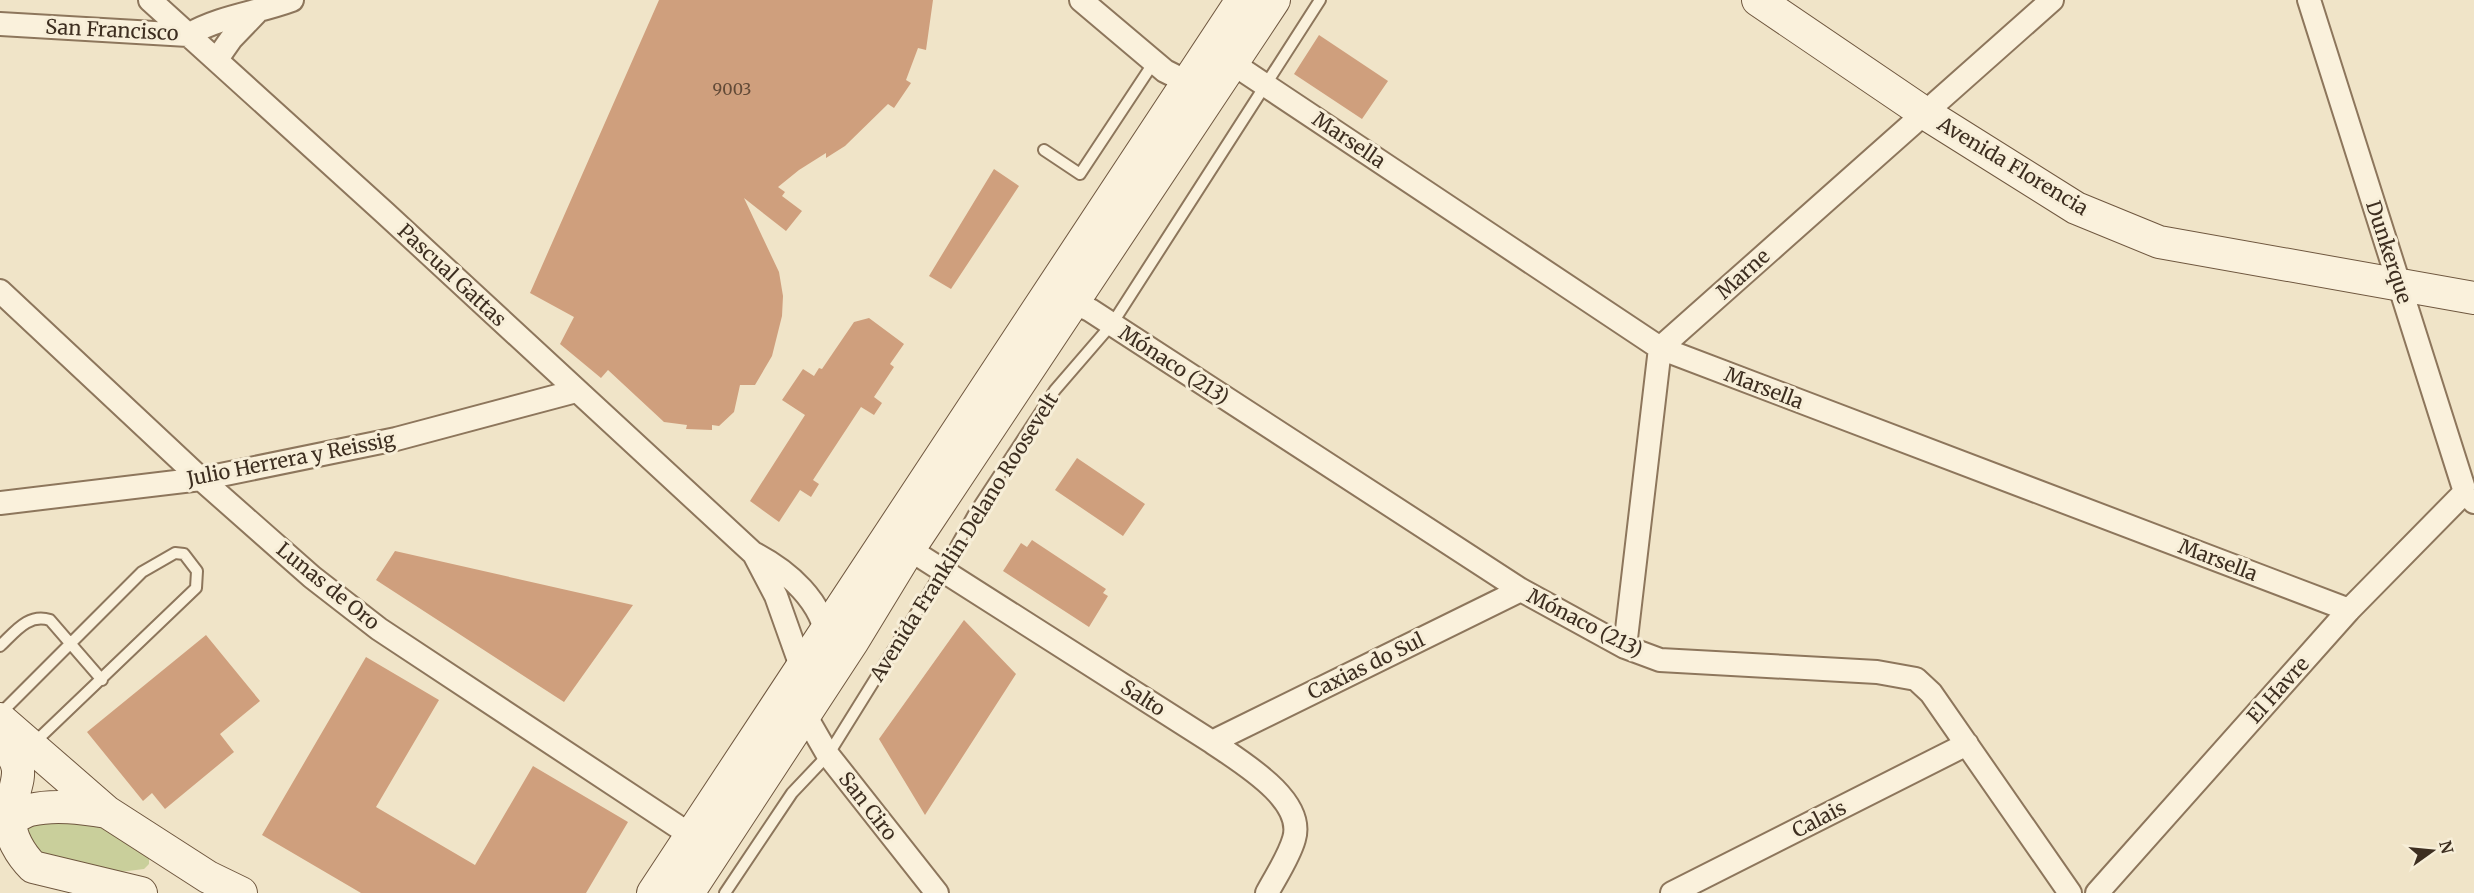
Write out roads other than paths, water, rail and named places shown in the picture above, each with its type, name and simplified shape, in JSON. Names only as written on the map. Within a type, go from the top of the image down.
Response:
[{"type":"main road","name":"Avenida Franklin Delano Roosevelt","points":[[688,893],[805,715],[909,549],[1072,302],[1199,88],[1242,0]]},
{"type":"main road","name":"Avenida Franklin Delano Roosevelt","points":[[653,893],[826,631],[1199,88],[1232,63],[1274,0]]},
{"type":"main road","name":"Avenida Florencia","points":[[1758,0],[1923,112],[2076,208],[2159,242],[2398,282],[2474,298]]},
{"type":"main road","points":[[0,717],[107,812],[161,848],[240,893]]},
{"type":"main road","points":[[0,740],[11,752],[18,769],[18,789],[5,823],[33,867]]},
{"type":"main road","points":[[5,823],[28,811],[48,808],[80,808],[107,812]]},
{"type":"main road","points":[[0,863],[33,867],[128,892],[154,873],[161,848]]},
{"type":"street","name":"Pascual Gattas","points":[[150,0],[217,59],[753,553],[774,564],[816,605],[826,631],[826,662],[792,717],[788,741]]},
{"type":"street","name":"San Francisco","points":[[0,24],[188,35],[205,25],[240,13],[256,13],[292,0]]},
{"type":"street","points":[[1081,0],[1165,71],[1199,88]]},
{"type":"street","name":"Marne","points":[[1660,348],[1923,112],[2052,0]]},
{"type":"street","name":"Dunkerque","points":[[2309,0],[2469,497]]},
{"type":"street","name":"San Francisco","points":[[217,59],[231,39],[256,13]]},
{"type":"street","name":"Marsella","points":[[1232,63],[1660,348],[2349,610]]},
{"type":"street","name":"Lunas de Oro","points":[[0,291],[201,479],[312,577],[379,629],[692,836]]},
{"type":"street","name":"Mónaco (213)","points":[[1072,302],[1112,324],[1521,590],[1625,647],[1660,660],[1877,672],[1916,679],[1931,693],[2070,893]]},
{"type":"street","points":[[1625,647],[1660,348]]},
{"type":"street","name":"Julio Herrera y Reissig","points":[[0,503],[201,479],[396,439],[576,391]]},
{"type":"street","name":"El Havre","points":[[2097,893],[2349,610],[2469,497]]},
{"type":"street","name":"Salto","points":[[909,549],[1254,771],[1292,809],[1296,822],[1294,838],[1267,893]]},
{"type":"street","name":"Pascual Gattas","points":[[753,553],[776,596],[802,669]]},
{"type":"street","name":"Caxias do Sul","points":[[1212,742],[1521,590]]},
{"type":"street","name":"San Ciro","points":[[805,715],[828,755],[937,893]]},
{"type":"street","name":"Calais","points":[[1672,893],[1967,744]]},
{"type":"lane","name":"Avenida Franklin Delano Roosevelt","points":[[725,893],[792,793],[828,755],[943,570],[975,512],[1055,390],[1112,324],[1320,0]]},
{"type":"lane","points":[[1044,150],[1080,174],[1154,62]]},
{"type":"lane","points":[[0,717],[70,642],[142,572],[167,556],[184,554],[197,571],[196,588],[31,746]]},
{"type":"lane","points":[[0,646],[26,621],[42,617],[50,620],[102,680]]}]
